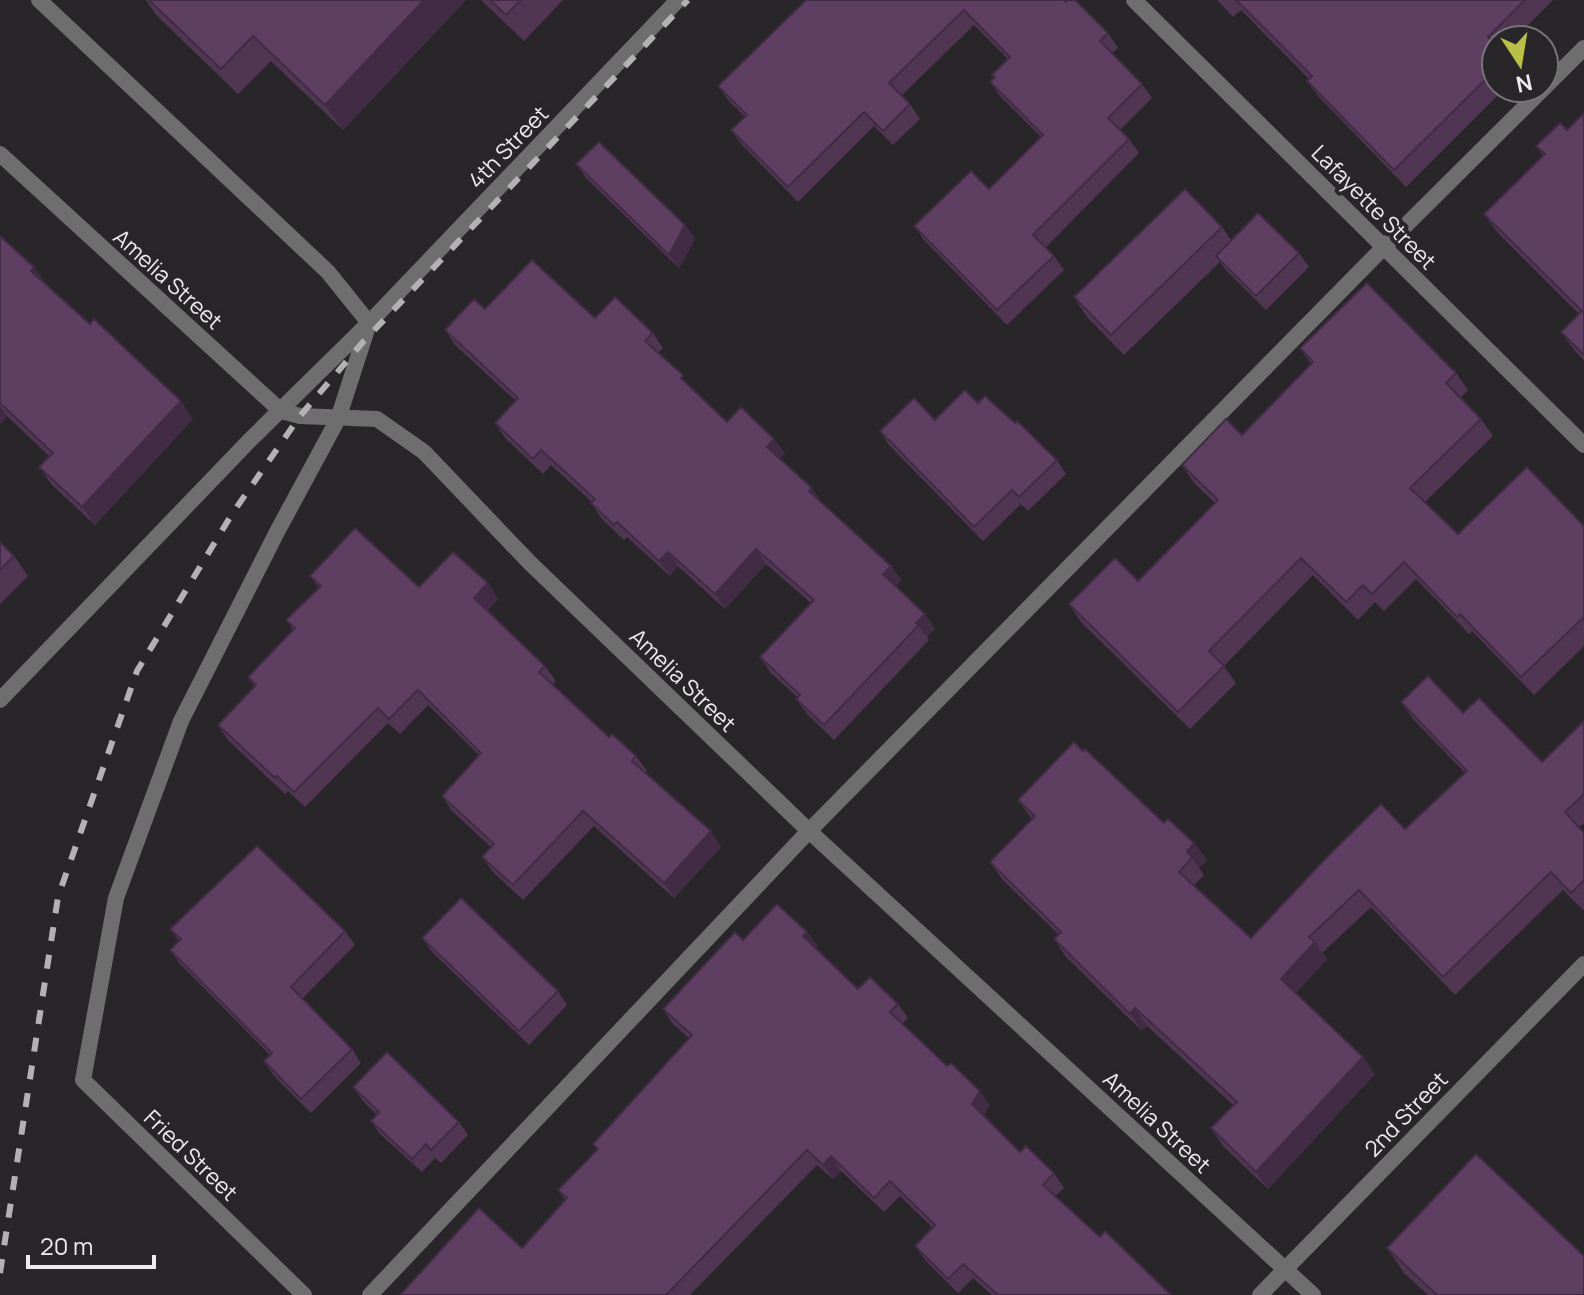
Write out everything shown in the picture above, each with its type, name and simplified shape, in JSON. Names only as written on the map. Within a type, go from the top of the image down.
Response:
[{"type":"street","points":[[39,0],[328,272],[369,323],[338,419]]},
{"type":"street","name":"4th Street","points":[[0,700],[249,441],[369,323],[678,0]]},
{"type":"street","name":"Lafayette Street","points":[[1134,0],[1584,445]]},
{"type":"street","points":[[370,1295],[809,831],[1584,48]]},
{"type":"street","name":"Amelia Street","points":[[0,154],[281,411],[300,416],[377,419],[424,452],[530,563],[809,831],[1313,1295]]},
{"type":"street","name":"Fried Street","points":[[304,1295],[83,1080],[116,898],[181,721],[338,419]]},
{"type":"street","name":"2nd Street","points":[[1260,1295],[1584,964]]},
{"type":"building","points":[[149,0],[424,0],[325,105],[253,36],[221,69]]},
{"type":"building","points":[[490,0],[521,0],[506,15]]},
{"type":"building","points":[[806,0],[1075,0],[1108,33],[1100,41],[1142,84],[1108,118],[1129,139],[1033,235],[1054,256],[997,310],[914,226],[971,171],[989,189],[1043,135],[990,82],[995,77],[992,75],[1010,57],[964,10],[889,83],[910,104],[883,131],[864,112],[788,187],[731,130],[747,115],[718,86]]},
{"type":"building","points":[[1236,0],[1525,0],[1501,24],[1480,24],[1480,85],[1394,170],[1307,81],[1312,76]]},
{"type":"building","points":[[1584,113],[1584,355],[1561,332],[1582,311],[1484,214],[1545,154],[1536,146],[1560,123],[1567,130]]},
{"type":"building","points":[[599,142],[685,225],[669,255],[576,164]]},
{"type":"building","points":[[1185,189],[1222,227],[1111,335],[1074,297]]},
{"type":"building","points":[[1258,213],[1299,253],[1256,296],[1216,256]]},
{"type":"building","points":[[0,236],[34,267],[31,271],[90,324],[94,319],[181,401],[82,507],[39,467],[53,453],[0,403]]},
{"type":"building","points":[[532,260],[595,318],[615,297],[653,333],[645,341],[683,375],[681,378],[727,422],[741,407],[774,439],[767,447],[812,488],[809,491],[891,566],[883,574],[925,614],[916,623],[919,625],[824,725],[796,699],[800,695],[760,657],[814,600],[756,549],[715,594],[668,552],[659,561],[617,522],[614,525],[591,503],[595,499],[541,450],[533,459],[495,423],[518,398],[445,330],[474,299],[485,309]]},
{"type":"building","points":[[1367,283],[1456,373],[1446,383],[1481,419],[1410,488],[1458,534],[1527,467],[1584,526],[1584,619],[1521,677],[1404,562],[1372,594],[1363,585],[1346,602],[1301,558],[1209,651],[1224,666],[1178,712],[1069,604],[1115,558],[1138,581],[1218,500],[1182,465],[1226,419],[1242,435],[1313,362],[1300,348]]},
{"type":"building","points":[[965,390],[978,403],[985,396],[1015,423],[1017,421],[1057,460],[1019,497],[1012,490],[974,527],[880,431],[914,398],[935,420]]},
{"type":"building","points":[[355,528],[419,587],[453,552],[488,583],[474,598],[545,666],[539,672],[609,737],[612,734],[636,756],[632,761],[711,831],[664,883],[583,811],[513,885],[482,857],[494,844],[442,796],[481,753],[418,690],[389,719],[378,708],[294,792],[218,725],[256,685],[248,677],[295,628],[286,620],[321,586],[310,576]]},
{"type":"building","points":[[0,542],[14,556],[0,570]]},
{"type":"building","points":[[1428,676],[1463,713],[1479,698],[1542,762],[1584,721],[1584,794],[1565,812],[1584,833],[1584,880],[1571,893],[1551,872],[1443,977],[1359,890],[1309,937],[1315,942],[1281,979],[1363,1057],[1256,1172],[1211,1128],[1237,1102],[1135,1008],[1130,1014],[1054,939],[1061,932],[990,862],[1035,816],[1018,800],[1074,742],[1164,823],[1168,819],[1194,843],[1187,851],[1192,858],[1179,872],[1251,938],[1381,804],[1405,829],[1467,771],[1401,702]]},
{"type":"building","points":[[257,846],[345,931],[291,987],[352,1049],[301,1099],[264,1061],[272,1053],[170,950],[181,939],[170,929]]},
{"type":"building","points":[[461,898],[558,991],[519,1031],[422,938]]},
{"type":"building","points":[[777,904],[807,932],[803,936],[858,989],[870,977],[898,1004],[890,1012],[947,1066],[951,1063],[980,1091],[972,1104],[1020,1152],[1026,1146],[1054,1173],[1043,1185],[1100,1237],[1105,1231],[1171,1295],[998,1295],[963,1264],[948,1279],[915,1246],[935,1225],[890,1181],[874,1198],[831,1156],[823,1165],[807,1150],[666,1295],[400,1295],[479,1208],[522,1248],[567,1198],[558,1190],[598,1149],[593,1144],[692,1035],[663,1009],[735,932],[743,940]]},
{"type":"building","points":[[387,1052],[459,1122],[431,1150],[426,1144],[412,1159],[371,1121],[379,1112],[353,1087]]},
{"type":"building","points":[[1476,1154],[1584,1256],[1584,1295],[1437,1295],[1387,1248]]},
{"type":"railway","points":[[0,1273],[58,897],[137,671],[232,514],[300,416],[363,342],[688,0]]}]
